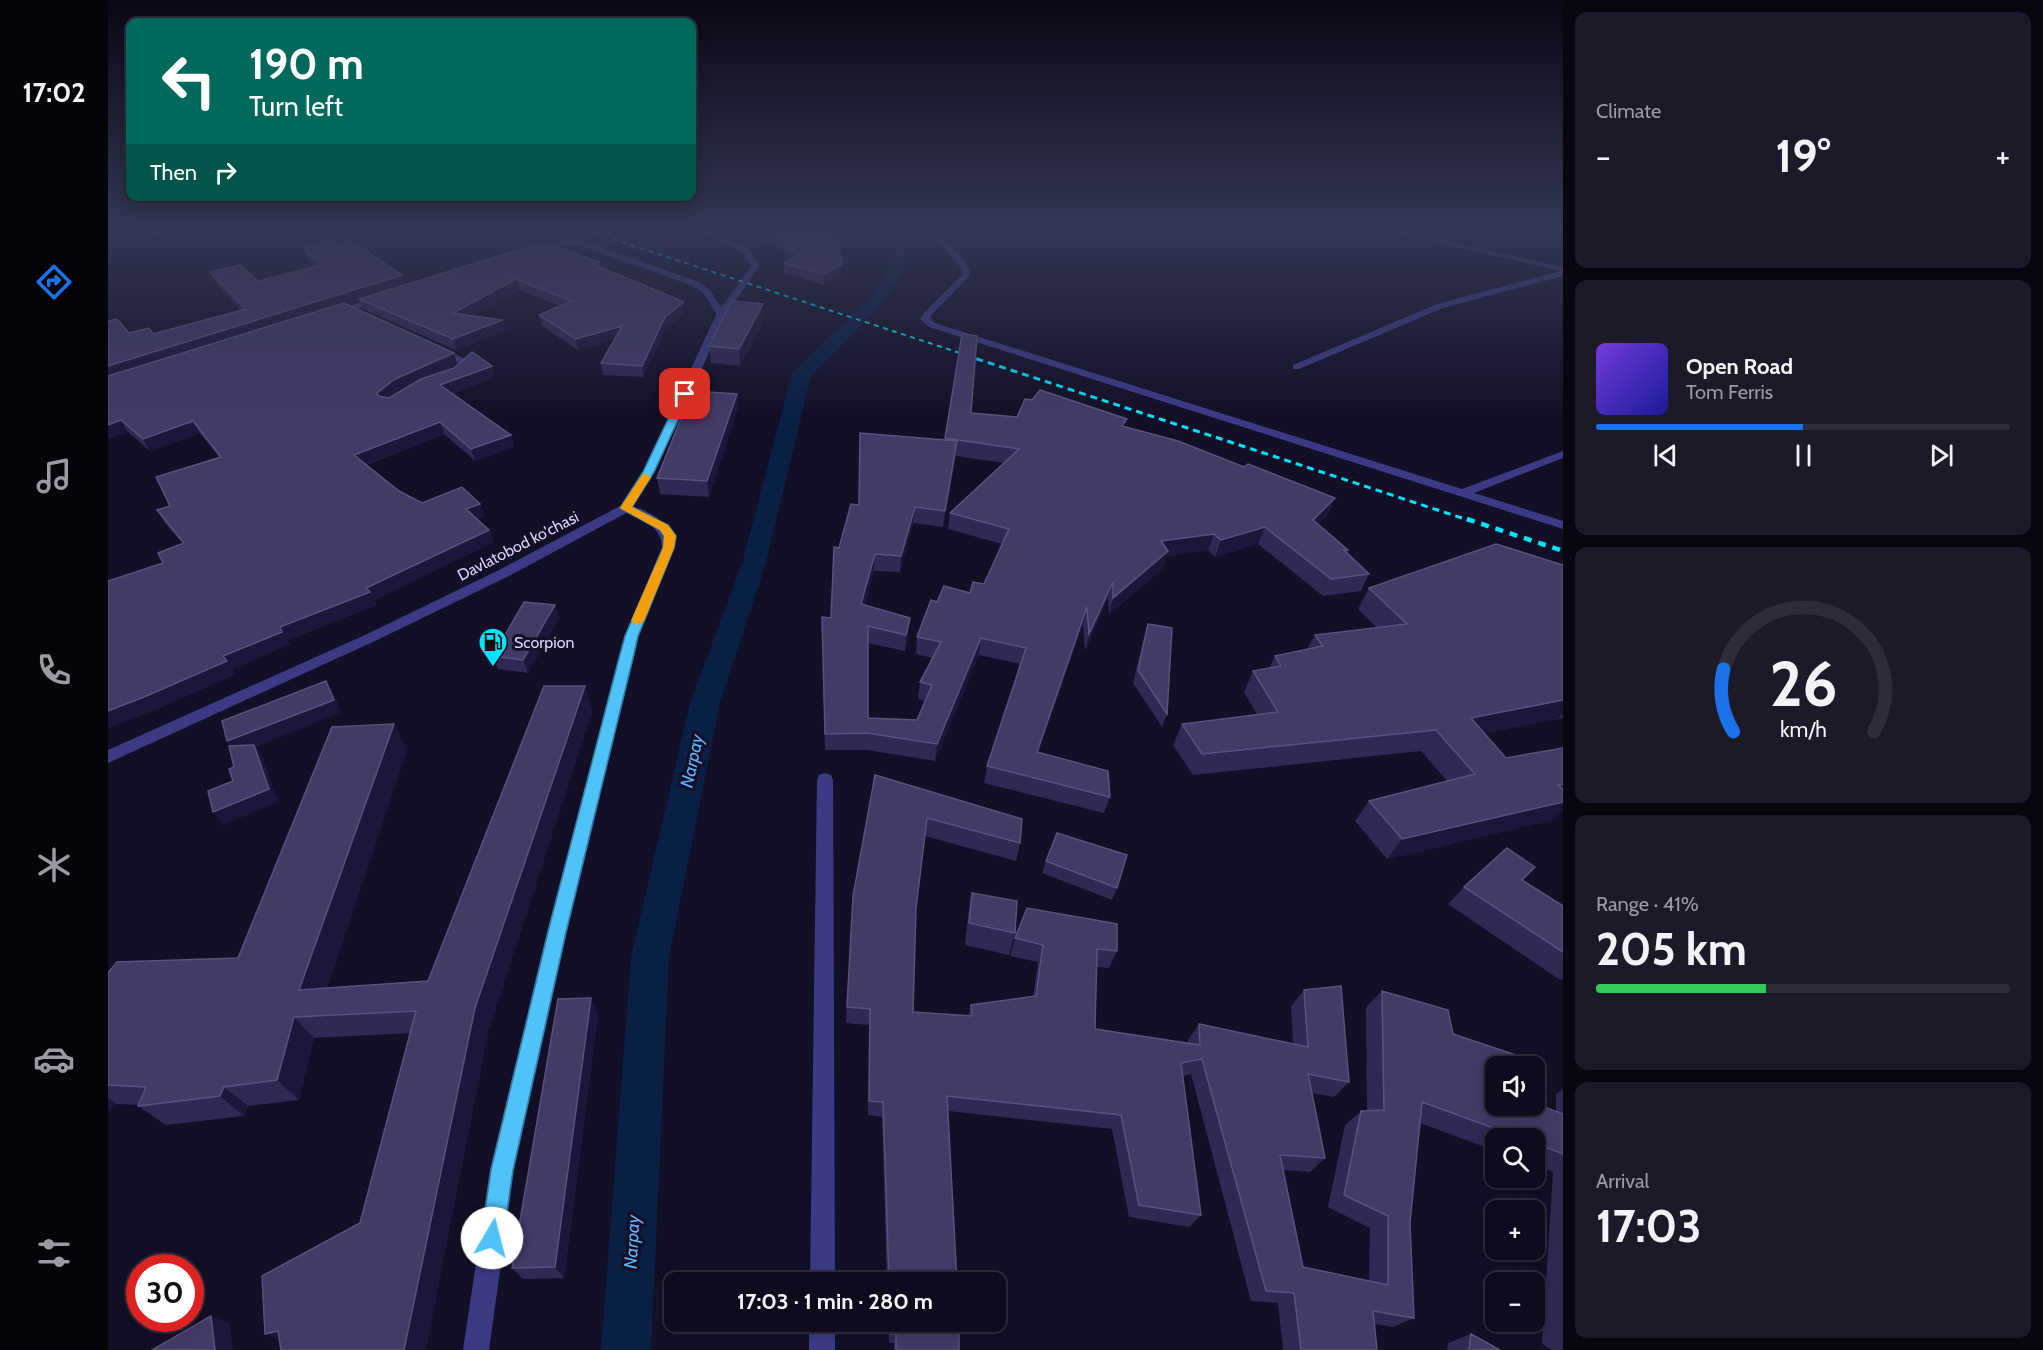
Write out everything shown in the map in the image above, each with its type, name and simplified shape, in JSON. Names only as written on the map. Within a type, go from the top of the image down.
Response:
[{"type":"street","points":[[704,290],[722,315]]},
{"type":"street","name":"Davlatobod ko'chasi","points":[[108,757],[390,628],[502,574],[626,508],[649,472],[722,315],[739,290]]},
{"type":"street","points":[[952,290],[928,313],[925,319],[932,325],[1563,525]]},
{"type":"street","points":[[1296,367],[1440,306],[1496,290]]},
{"type":"street","points":[[326,315],[393,294]]},
{"type":"street","points":[[348,308],[359,313]]},
{"type":"street","points":[[433,346],[468,364],[453,375]]},
{"type":"street","points":[[1463,493],[1563,454]]},
{"type":"street","points":[[476,1350],[502,1170],[557,932],[632,636],[668,548],[670,536],[664,527],[626,508]]},
{"type":"street","points":[[822,1272],[825,780]]},
{"type":"street","points":[[822,1332],[822,1350]]},
{"type":"building","points":[[228,290],[354,290],[108,366],[108,321],[117,319],[129,333],[149,328],[153,334],[246,309]]},
{"type":"building","points":[[388,290],[496,290],[453,313],[502,320],[453,339],[359,299]]},
{"type":"building","points":[[544,290],[655,290],[684,302],[665,317],[642,366],[601,363],[622,326],[576,339],[539,315],[572,301]]},
{"type":"building","points":[[732,301],[763,304],[739,349],[709,346]]},
{"type":"building","points":[[344,303],[454,353],[395,379],[377,393],[378,396],[389,398],[421,379],[454,368],[472,352],[492,366],[440,385],[511,435],[471,449],[440,422],[354,455],[399,491],[422,503],[462,487],[480,504],[466,509],[489,530],[366,588],[370,592],[280,627],[282,632],[223,656],[227,661],[108,711],[108,581],[163,563],[158,553],[184,543],[157,510],[170,506],[156,477],[221,457],[193,421],[143,439],[121,420],[108,425],[108,376]]},
{"type":"building","points":[[962,334],[977,336],[971,413],[1017,417],[1025,399],[1032,400],[1040,390],[1127,419],[1122,426],[1178,441],[1244,467],[1248,464],[1335,498],[1313,520],[1348,550],[1344,550],[1369,574],[1331,579],[1265,527],[1221,540],[1214,534],[1161,541],[1168,551],[1113,598],[1113,582],[1089,634],[1087,607],[1037,752],[1108,771],[1110,797],[987,766],[1026,648],[981,638],[937,744],[867,733],[825,734],[822,617],[831,618],[834,547],[839,548],[851,504],[859,505],[860,433],[957,441],[945,511],[915,507],[901,556],[875,554],[861,604],[910,618],[906,635],[868,626],[868,718],[917,720],[932,685],[920,682],[941,642],[917,637],[931,600],[937,602],[944,586],[970,593],[973,582],[984,584],[1009,529],[950,513],[1019,449],[945,438]]},
{"type":"building","points":[[692,391],[737,394],[707,481],[657,478]]},
{"type":"building","points":[[1496,544],[1563,565],[1563,700],[1471,718],[1506,758],[1563,748],[1563,784],[1558,785],[1563,790],[1563,802],[1402,839],[1369,801],[1475,774],[1436,730],[1202,754],[1182,724],[1278,712],[1253,671],[1281,666],[1275,656],[1323,646],[1315,635],[1407,624],[1369,588]]},
{"type":"building","points":[[524,602],[555,605],[523,660],[493,656]]},
{"type":"building","points":[[1148,624],[1172,628],[1167,714],[1138,670]]},
{"type":"building","points":[[326,681],[334,700],[227,741],[222,721]]},
{"type":"building","points":[[544,686],[585,686],[475,1008],[404,1350],[281,1350],[278,1331],[265,1334],[262,1276],[360,1223],[416,1011],[294,1017],[277,1080],[224,1087],[220,1096],[138,1106],[146,1087],[108,1085],[108,973],[117,962],[238,958],[332,727],[394,724],[299,990],[428,981]]},
{"type":"building","points":[[254,745],[269,789],[213,812],[208,791],[233,781],[229,769],[234,767],[229,746]]},
{"type":"building","points":[[875,775],[1022,819],[1020,843],[927,818],[916,908],[913,1012],[972,1016],[971,1005],[1036,996],[1043,945],[1015,938],[1027,908],[1117,924],[1117,951],[1097,949],[1095,1029],[1200,1045],[1199,1024],[1308,1047],[1304,990],[1341,986],[1349,1082],[1308,1074],[1325,1158],[1280,1155],[1303,1267],[1388,1285],[1388,1216],[1344,1195],[1361,1111],[1384,1110],[1382,991],[1448,1010],[1453,1034],[1516,1055],[1485,1056],[1485,1116],[1545,1116],[1545,1107],[1563,1114],[1563,1154],[1545,1147],[1545,1128],[1494,1128],[1422,1102],[1410,1223],[1414,1318],[1373,1311],[1377,1350],[1301,1350],[1294,1293],[1266,1291],[1202,1059],[1181,1063],[1201,1215],[1139,1205],[1121,1115],[947,1096],[956,1272],[889,1272],[883,1102],[869,1101],[870,1009],[847,1007],[853,896]]},
{"type":"building","points":[[1057,833],[1127,855],[1117,888],[1046,861]]},
{"type":"building","points":[[1507,848],[1535,867],[1522,880],[1563,906],[1563,952],[1464,887]]},
{"type":"building","points":[[972,893],[1017,901],[1015,933],[969,923]]},
{"type":"building","points":[[591,998],[555,1267],[512,1268],[558,999]]},
{"type":"building","points":[[211,1316],[215,1350],[152,1350],[183,1332],[204,1332],[204,1320]]},
{"type":"building","points":[[891,1332],[959,1332],[959,1350],[896,1350],[896,1334],[891,1334]]},
{"type":"building","points":[[1471,1334],[1500,1350],[1469,1350]]},
{"type":"waterway","name":"Narpay","points":[[626,1350],[650,957],[705,703],[754,563],[802,374],[876,300],[883,290]]},
{"type":"railway","points":[[768,290],[969,356]]},
{"type":"railway","points":[[965,355],[1471,521]]},
{"type":"railway","points":[[1467,519],[1563,551]]},
{"type":"slow traffic","points":[[638,621],[668,548],[670,536],[664,527],[626,508],[646,477]]},
{"type":"place","name":"Scorpion","points":[[493,668]]},
{"type":"route","points":[[492,1238],[502,1170],[557,932],[626,658],[632,636],[668,548],[670,536],[664,527],[626,508],[649,472],[685,394]]}]
